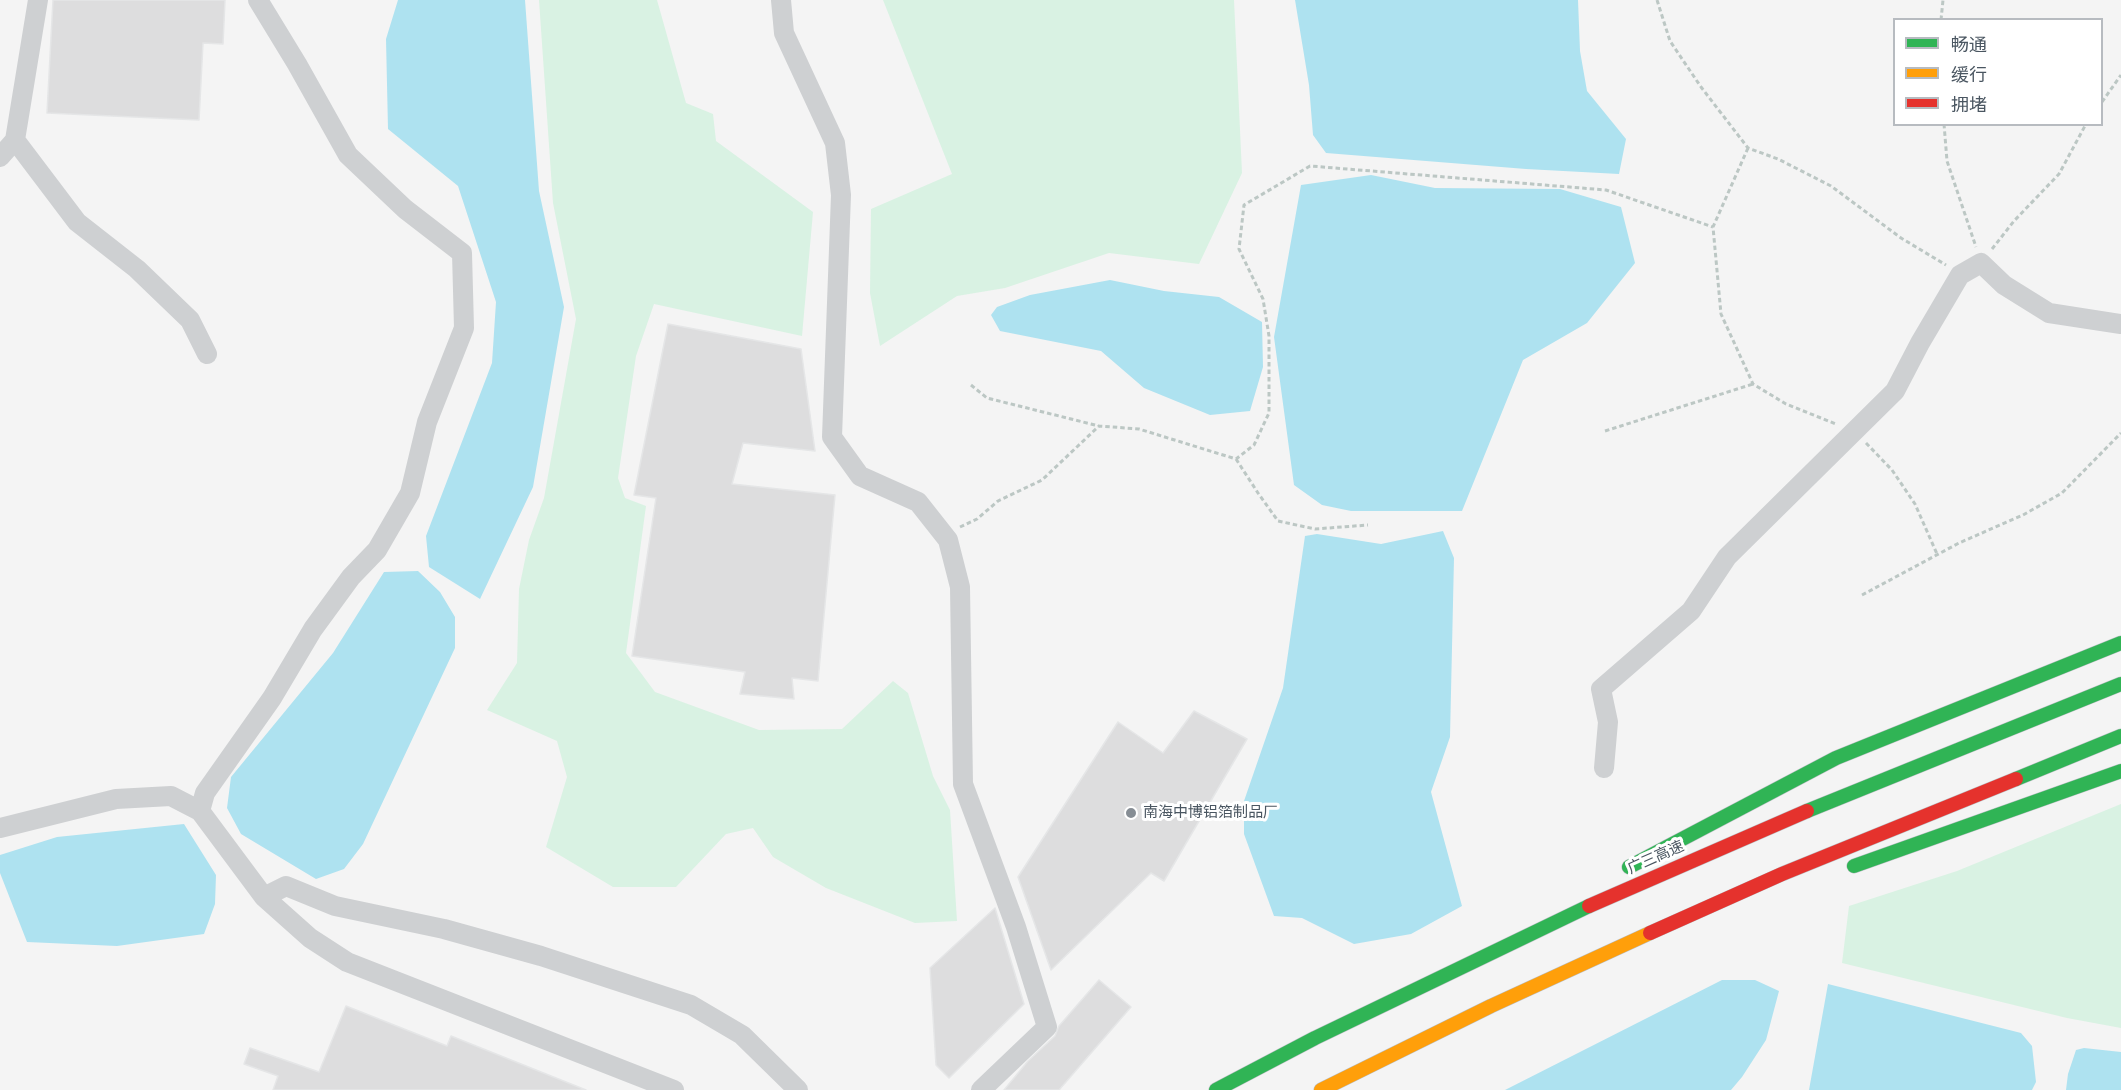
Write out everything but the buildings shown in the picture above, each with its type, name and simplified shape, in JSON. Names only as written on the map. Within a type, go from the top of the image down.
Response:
[{"type":"highway","points":[[1621,872],[1836,758],[2121,643]]},
{"type":"highway","name":"广三高速","points":[[1216,1090],[1315,1038],[1602,900],[1749,835],[2121,684]]},
{"type":"highway","points":[[1322,1090],[1491,1006],[1792,869],[2121,736]]},
{"type":"highway","points":[[1846,868],[2121,771]]},
{"type":"highway","points":[[1489,953],[1590,891]]},
{"type":"highway","points":[[1633,940],[1779,891]]},
{"type":"street","points":[[0,157],[15,140],[38,0]]},
{"type":"street","points":[[200,811],[206,793],[272,698],[313,630],[351,577],[377,550],[410,493],[427,422],[464,328],[462,253],[405,209],[348,155],[258,0]]},
{"type":"street","points":[[780,0],[784,33],[835,143],[841,195],[832,436],[860,476],[918,502],[948,540],[960,587],[963,784],[1016,927],[1047,1027],[981,1090]]},
{"type":"street","points":[[15,140],[77,222],[137,268],[190,320],[207,354]]},
{"type":"street","points":[[1604,768],[1608,722],[1601,689],[1691,611],[1727,557],[1895,392],[1960,274],[1981,263],[2004,285],[2049,313],[2121,324]]},
{"type":"street","points":[[0,828],[116,799],[171,796],[200,811],[264,897],[310,938],[347,963],[675,1090]]},
{"type":"street","points":[[264,897],[286,886],[335,906],[444,929],[519,950],[691,1005],[742,1035],[798,1090]]},
{"type":"path","points":[[1657,0],[1670,41],[1701,87],[1748,148],[1778,159],[1831,186],[1901,238],[1960,274]]},
{"type":"path","points":[[1941,18],[1943,0]]},
{"type":"path","points":[[2103,101],[2121,75]]},
{"type":"path","points":[[1944,126],[1947,161],[1981,263]]},
{"type":"path","points":[[1981,263],[2014,221],[2059,174],[2085,126]]},
{"type":"path","points":[[1748,148],[1713,227],[1721,314],[1754,384],[1786,404],[1855,431],[1892,470],[1915,504],[1937,554]]},
{"type":"path","points":[[1236,459],[1254,445],[1269,413],[1269,336],[1263,299],[1239,249],[1244,205],[1310,166],[1606,190],[1713,227]]},
{"type":"path","points":[[1605,431],[1754,384]]},
{"type":"path","points":[[971,385],[987,398],[1099,426],[1139,429],[1236,459],[1278,521],[1315,529],[1368,525]]},
{"type":"path","points":[[944,535],[977,519],[999,501],[1042,480],[1099,426]]},
{"type":"path","points":[[1862,595],[1937,554],[2023,515],[2062,493],[2121,434]]},
{"type":"green space","points":[[539,0],[657,0],[686,103],[713,114],[716,141],[813,212],[802,336],[654,304],[636,356],[618,478],[625,498],[646,506],[626,653],[655,692],[759,730],[842,729],[893,681],[908,693],[933,776],[950,810],[957,921],[915,923],[826,888],[773,857],[753,828],[726,834],[676,887],[613,887],[546,847],[567,777],[557,741],[487,710],[517,663],[519,589],[529,540],[544,498],[576,319],[553,203]]},
{"type":"green space","points":[[883,0],[1234,0],[1242,173],[1199,264],[1109,253],[1005,288],[957,296],[880,346],[870,293],[871,209],[952,174]]},
{"type":"green space","points":[[2121,804],[2121,1028],[2067,1018],[1842,963],[1849,906],[1957,871]]},
{"type":"water","points":[[398,0],[525,0],[539,191],[564,307],[533,487],[480,599],[429,567],[426,536],[492,363],[496,302],[458,186],[388,129],[386,39]]},
{"type":"water","points":[[1295,0],[1578,0],[1580,51],[1587,91],[1626,139],[1619,174],[1326,153],[1313,135],[1309,85]]},
{"type":"water","points":[[1371,175],[1435,188],[1560,189],[1621,207],[1635,263],[1587,323],[1523,360],[1462,511],[1351,511],[1322,505],[1294,485],[1274,337],[1301,185]]},
{"type":"water","points":[[1110,280],[1164,291],[1219,297],[1262,322],[1263,367],[1250,411],[1210,415],[1144,388],[1101,351],[1000,331],[991,315],[997,307],[1030,295]]},
{"type":"water","points":[[1443,531],[1454,558],[1450,737],[1431,792],[1462,906],[1411,934],[1354,944],[1302,918],[1274,916],[1244,834],[1244,801],[1283,688],[1305,536],[1317,534],[1381,544]]},
{"type":"water","points":[[418,571],[440,592],[455,617],[455,648],[363,844],[344,869],[316,879],[241,834],[227,808],[231,777],[333,653],[384,572]]},
{"type":"water","points":[[184,824],[216,875],[215,904],[204,934],[117,946],[27,942],[0,873],[0,855],[57,837]]},
{"type":"water","points":[[1722,980],[1755,980],[1779,991],[1766,1040],[1731,1090],[1505,1090]]},
{"type":"water","points":[[1828,984],[2021,1033],[2032,1046],[2036,1082],[2032,1090],[1809,1090]]},
{"type":"water","points":[[2084,1048],[2121,1052],[2121,1090],[2066,1090],[2068,1074],[2076,1050]]},
{"type":"traffic: fast","points":[[1629,867],[1836,758],[2121,643]]},
{"type":"traffic: fast","points":[[1807,811],[2121,684]]},
{"type":"traffic: fast","points":[[2016,779],[2121,736]]},
{"type":"traffic: fast","points":[[1854,866],[2121,771]]},
{"type":"traffic: fast","points":[[1216,1090],[1315,1038],[1589,906]]},
{"type":"traffic: slow","points":[[1321,1090],[1491,1006],[1650,933]]},
{"type":"traffic: jam","points":[[1650,933],[1782,874],[2016,779]]},
{"type":"traffic: jam","points":[[1589,906],[1807,811]]},
{"type":"place","name":"南海中博铝箔制品厂","points":[[1131,813]]}]
